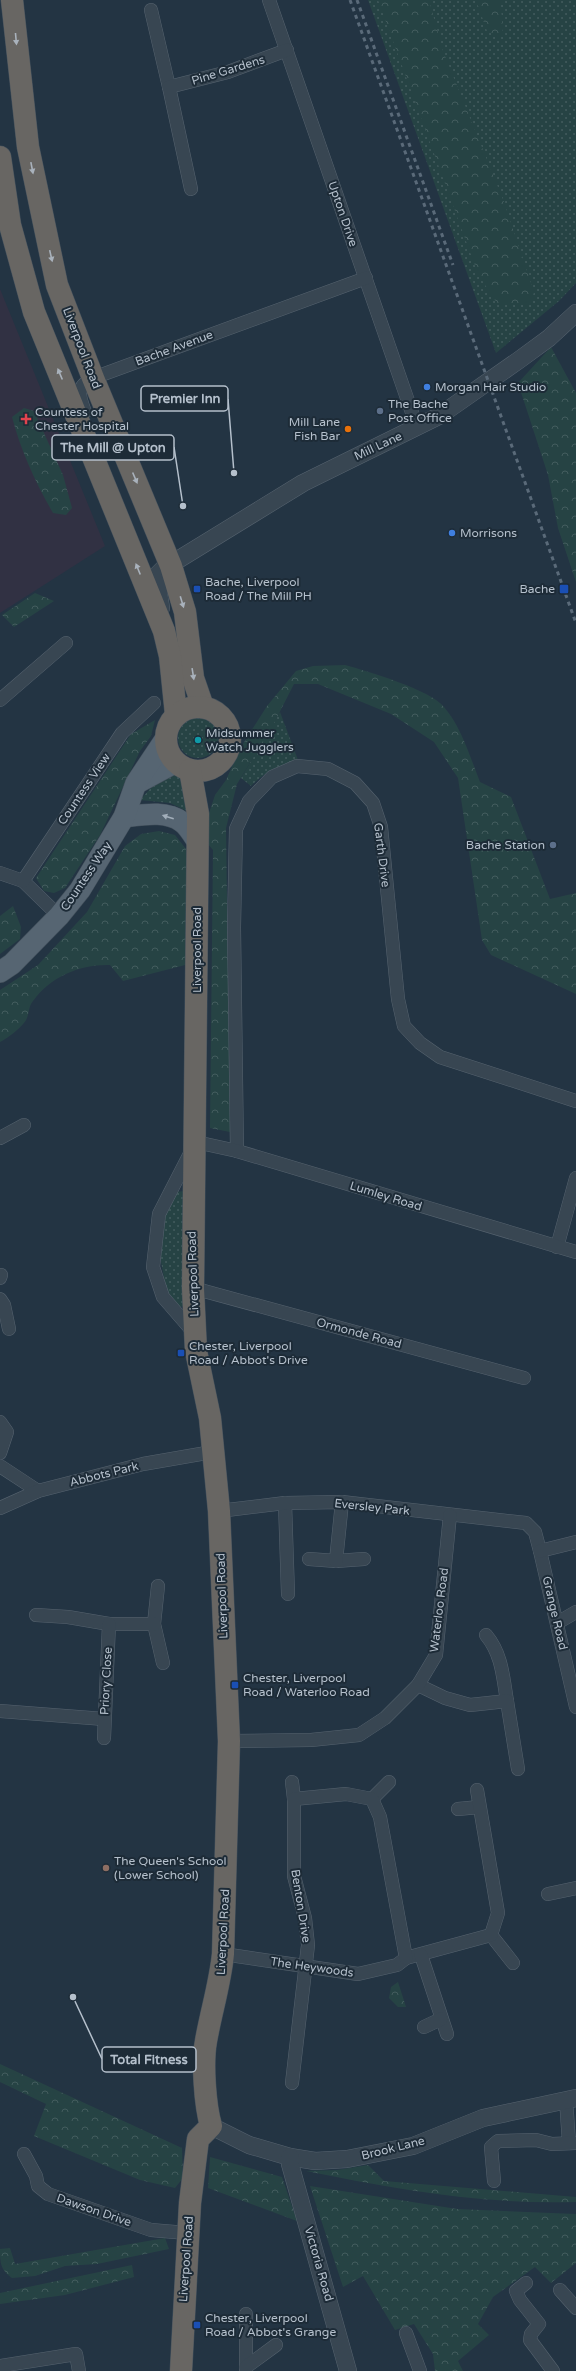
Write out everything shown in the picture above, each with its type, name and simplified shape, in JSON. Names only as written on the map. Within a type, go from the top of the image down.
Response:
[{"type":"highway","name":"Liverpool Road","points":[[12,0],[28,147],[42,218],[58,285],[93,378],[171,566],[185,612],[194,678],[202,707]]},
{"type":"highway","points":[[0,157],[10,225],[34,312],[164,630],[170,656],[176,716]]},
{"type":"highway","points":[[202,707],[220,715],[227,724],[230,735],[228,752],[215,766],[205,770],[183,766],[169,753],[166,738],[168,727],[176,716],[186,709],[202,707]]},
{"type":"highway","name":"Liverpool Road","points":[[183,766],[198,814]]},
{"type":"highway","name":"Liverpool Road","points":[[181,2371],[187,2233],[190,2203],[205,2132],[206,2043],[220,1983],[223,1954],[229,1741],[219,1511],[212,1452],[210,1418],[196,1351],[193,1288],[192,1218],[196,1142],[198,814],[215,766]]},
{"type":"main road","name":"Countess Way","points":[[0,972],[12,964],[59,916],[80,890],[124,817],[136,783],[166,738]]},
{"type":"main road","points":[[136,783],[183,766]]},
{"type":"main road","points":[[124,817],[157,814],[169,816],[182,822],[197,841]]},
{"type":"street","name":"Upton Drive","points":[[269,0],[417,427]]},
{"type":"street","points":[[151,10],[191,189]]},
{"type":"street","name":"Pine Gardens","points":[[169,87],[228,72],[287,50]]},
{"type":"street","name":"Bache Avenue","points":[[106,485],[96,438],[80,398],[80,390],[84,383],[93,378],[366,278]]},
{"type":"street","name":"Mill Lane","points":[[164,630],[156,576],[163,569],[171,566],[303,483],[417,427],[470,396],[549,338],[576,313]]},
{"type":"street","points":[[0,700],[66,643]]},
{"type":"street","name":"Countess View","points":[[23,881],[122,733],[154,703]]},
{"type":"street","name":"Garth Drive","points":[[237,1151],[234,927],[236,829],[249,801],[272,778],[297,766],[328,769],[355,783],[373,803],[381,827],[398,999],[404,1026],[420,1043],[440,1057],[576,1102]]},
{"type":"street","points":[[0,873],[23,881],[59,916]]},
{"type":"street","points":[[0,1138],[24,1125]]},
{"type":"street","points":[[195,1334],[163,1297],[154,1267],[159,1214],[196,1142]]},
{"type":"street","name":"Lumley Road","points":[[196,1142],[237,1151],[576,1252]]},
{"type":"street","points":[[557,1247],[576,1178]]},
{"type":"street","name":"Ormonde Road","points":[[193,1288],[524,1378]]},
{"type":"street","points":[[0,1299],[4,1305],[9,1329]]},
{"type":"street","points":[[0,1422],[7,1432],[0,1453]]},
{"type":"street","name":"Abbots Park","points":[[0,1508],[38,1491],[143,1464],[212,1452]]},
{"type":"street","points":[[0,1466],[38,1491]]},
{"type":"street","points":[[336,1561],[342,1502]]},
{"type":"street","name":"Eversley Park","points":[[219,1511],[285,1503],[342,1502],[526,1523]]},
{"type":"street","points":[[285,1503],[288,1594]]},
{"type":"street","name":"Waterloo Road","points":[[229,1741],[311,1740],[359,1735],[385,1718],[418,1686],[436,1655],[450,1515]]},
{"type":"street","name":"Grange Road","points":[[526,1523],[535,1532],[576,1707]]},
{"type":"street","points":[[540,1551],[576,1542]]},
{"type":"street","points":[[309,1559],[336,1561],[364,1559]]},
{"type":"street","points":[[158,1586],[154,1624],[162,1663]]},
{"type":"street","points":[[557,1623],[576,1612]]},
{"type":"street","points":[[36,1615],[68,1617],[109,1624],[154,1624]]},
{"type":"street","name":"Priory Close","points":[[104,1738],[109,1624]]},
{"type":"street","points":[[486,1634],[493,1643],[501,1664],[518,1769]]},
{"type":"street","points":[[418,1686],[445,1698],[470,1705],[507,1701]]},
{"type":"street","points":[[0,1711],[104,1719]]},
{"type":"street","name":"Benton Drive","points":[[292,1782],[294,1799],[294,1876],[307,1938],[292,2083]]},
{"type":"street","points":[[372,1799],[388,1782]]},
{"type":"street","points":[[477,1790],[498,1913],[491,1935],[513,1963]]},
{"type":"street","points":[[294,1799],[346,1794],[372,1799]]},
{"type":"street","points":[[372,1799],[380,1817],[406,1958]]},
{"type":"street","points":[[458,1809],[479,1807]]},
{"type":"street","points":[[548,1894],[576,1888]]},
{"type":"street","name":"The Heywoods","points":[[223,1954],[358,1974],[397,1965],[406,1958],[491,1935]]},
{"type":"street","points":[[421,1955],[447,2034]]},
{"type":"street","points":[[424,2028],[441,2019]]},
{"type":"street","points":[[494,2181],[491,2147],[498,2141],[536,2140],[552,2144],[573,2143],[571,2098]]},
{"type":"street","name":"Brook Lane","points":[[205,2132],[290,2160],[315,2161],[346,2159],[406,2147],[483,2118],[571,2098]]},
{"type":"street","name":"Dawson Drive","points":[[24,2154],[36,2176],[38,2186],[48,2194],[152,2230],[187,2233]]},
{"type":"street","name":"Victoria Road","points":[[290,2160],[345,2369]]},
{"type":"street","points":[[526,2283],[516,2291],[520,2300],[539,2324],[531,2334],[530,2340],[553,2371]]},
{"type":"street","points":[[560,2290],[576,2308]]},
{"type":"street","points":[[246,2314],[246,2369]]},
{"type":"street","points":[[406,2333],[420,2371]]},
{"type":"street","points":[[246,2369],[276,2345]]},
{"type":"street","points":[[0,2366],[76,2354],[79,2371]]},
{"type":"shaded area","name":"Countess of Chester Hospital","points":[[0,289],[105,546],[0,613]]},
{"type":"green space","points":[[368,0],[576,0],[576,283],[559,301],[496,353]]},
{"type":"green space","points":[[378,0],[429,0],[443,51],[504,202],[534,292],[530,305],[498,305],[478,274]]},
{"type":"green space","points":[[476,0],[500,0],[503,29],[500,38],[487,31]]},
{"type":"green space","points":[[551,347],[576,393],[576,582],[558,528],[548,475],[518,383]]},
{"type":"green space","points":[[24,408],[34,411],[63,475],[72,508],[66,515],[53,513],[34,478],[24,454],[12,417]]},
{"type":"green space","points":[[35,593],[54,601],[14,627],[2,615]]},
{"type":"green space","points":[[345,665],[398,682],[426,694],[437,701],[450,715],[461,733],[480,782],[511,797],[550,899],[576,893],[576,994],[491,955],[482,940],[458,778],[434,742],[391,714],[318,684],[294,684],[272,727],[237,784],[226,828],[230,1132],[210,1128],[213,850],[203,838],[207,819],[215,795],[226,780],[241,747],[267,706],[296,671],[313,666]]},
{"type":"green space","points":[[280,712],[298,760],[273,770],[261,777],[251,786],[241,778]]},
{"type":"green space","points":[[198,718],[212,724],[218,738],[212,752],[198,758],[184,752],[178,738],[184,724]]},
{"type":"green space","points":[[155,720],[151,736],[140,751],[100,835],[65,888],[54,893],[44,891],[36,878],[131,734]]},
{"type":"green space","points":[[172,773],[181,774],[189,812],[170,803],[140,800],[158,780]]},
{"type":"green space","points":[[159,831],[175,835],[186,849],[190,910],[189,964],[123,981],[110,965],[88,967],[67,973],[40,992],[32,1003],[23,1025],[0,1042],[0,990],[38,965],[87,912],[125,846],[141,834]]},
{"type":"green space","points":[[13,906],[21,927],[20,939],[0,954],[0,916]]},
{"type":"green space","points":[[184,1191],[184,1306],[177,1308],[167,1294],[160,1256],[162,1222],[176,1192]]},
{"type":"green space","points":[[398,1982],[406,2007],[398,2007],[389,1998],[391,1987]]},
{"type":"green space","points":[[0,2064],[182,2148],[183,2178],[175,2188],[140,2180],[34,2136],[46,2104],[0,2082]]},
{"type":"green space","points":[[210,2157],[282,2177],[297,2221],[208,2188]]},
{"type":"green space","points":[[368,2165],[384,2181],[576,2197],[576,2202],[508,2201],[474,2198],[407,2190],[306,2171],[337,2170]]},
{"type":"green space","points":[[310,2186],[457,2209],[576,2214],[576,2263],[551,2283],[535,2267],[493,2297],[478,2324],[489,2335],[458,2361],[463,2371],[435,2371],[433,2354],[414,2324],[395,2330],[363,2276],[343,2287]]},
{"type":"green space","points":[[165,2238],[169,2249],[97,2264],[65,2266],[35,2276],[12,2278],[3,2269],[0,2259],[0,2249],[10,2248],[15,2264]]},
{"type":"green space","points":[[132,2265],[134,2277],[65,2295],[0,2304],[0,2293]]},
{"type":"railway","points":[[350,0],[576,623]]},
{"type":"railway","points":[[357,0],[453,265]]},
{"type":"place","name":"Morgan Hair Studio","points":[[427,387]]},
{"type":"place","name":"The Bache Post Office","points":[[380,411]]},
{"type":"place","name":"Countess of Chester Hospital","points":[[26,419]]},
{"type":"place","name":"Mill Lane Fish Bar","points":[[348,429]]},
{"type":"place","name":"Premier Inn","points":[[234,473]]},
{"type":"place","name":"The Mill @ Upton","points":[[183,506]]},
{"type":"place","name":"Morrisons","points":[[452,533]]},
{"type":"place","name":"Bache, Liverpool Road / The Mill PH","points":[[197,589]]},
{"type":"place","name":"Bache","points":[[564,589]]},
{"type":"place","name":"Midsummer Watch Jugglers","points":[[198,740]]},
{"type":"place","name":"Bache Station","points":[[553,845]]},
{"type":"place","name":"Chester, Liverpool Road / Abbot's Drive","points":[[181,1353]]},
{"type":"place","name":"Chester, Liverpool Road / Waterloo Road","points":[[235,1685]]},
{"type":"place","name":"The Queen's School (Lower School)","points":[[106,1868]]},
{"type":"place","name":"Total Fitness","points":[[73,1997]]},
{"type":"place","name":"Chester, Liverpool Road / Abbot's Grange","points":[[197,2325]]}]
